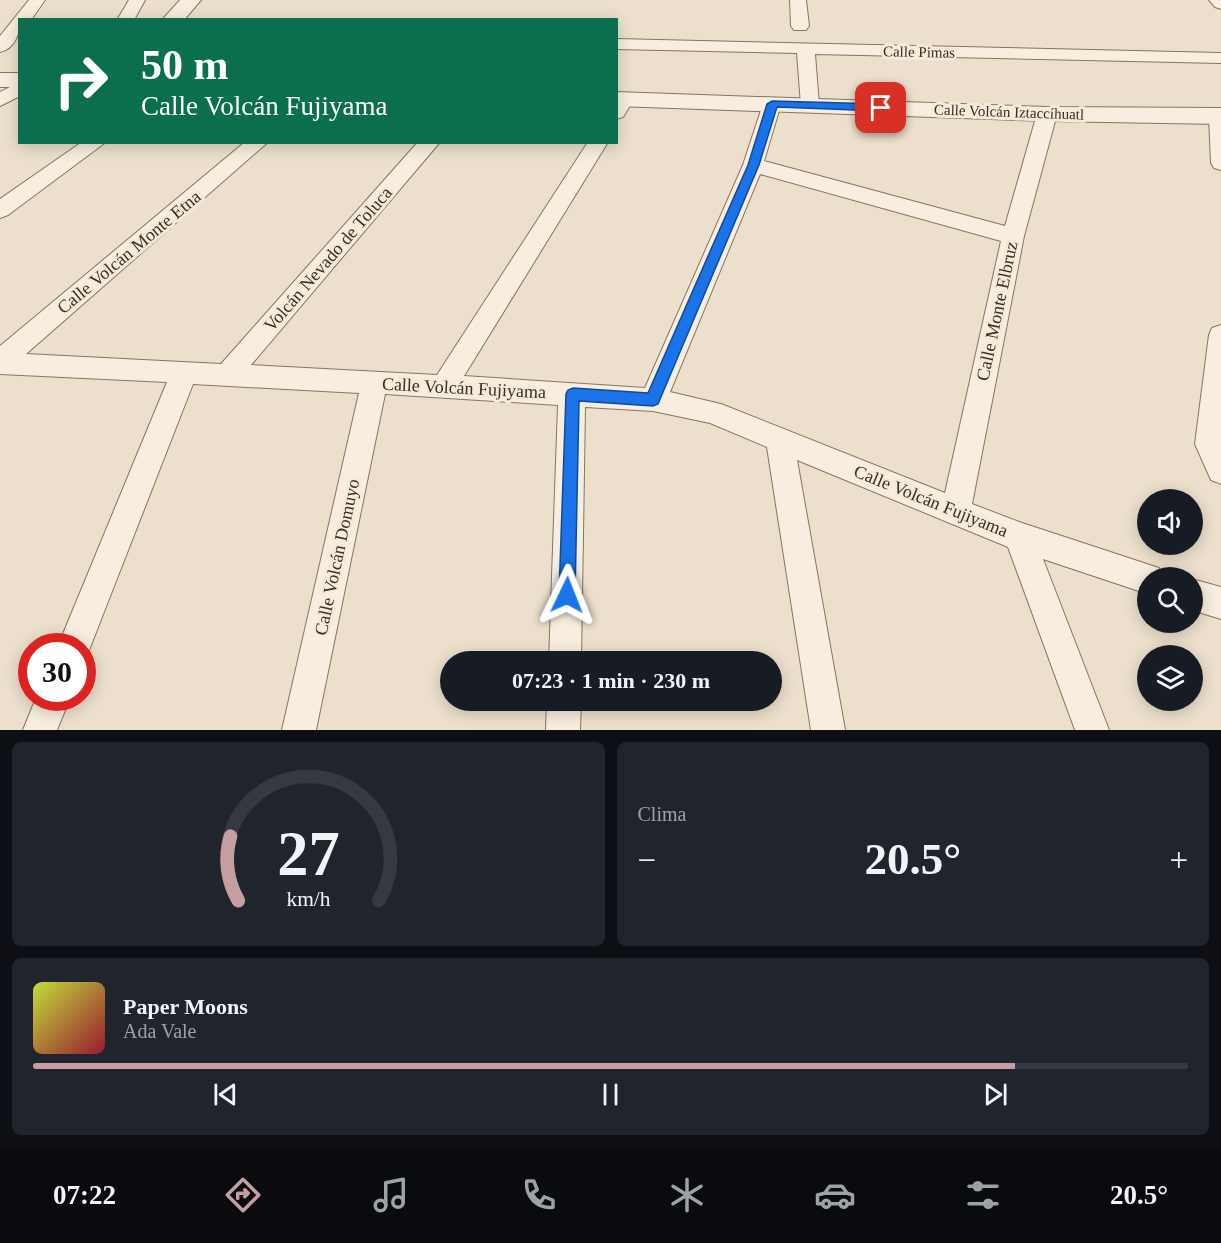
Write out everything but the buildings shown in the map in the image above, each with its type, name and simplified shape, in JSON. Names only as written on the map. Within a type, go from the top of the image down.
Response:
[{"type":"street","points":[[23,18],[37,0]]},
{"type":"street","points":[[126,18],[137,0]]},
{"type":"street","points":[[174,18],[191,0]]},
{"type":"street","points":[[798,0],[800,26]]},
{"type":"street","points":[[1217,0],[1221,4]]},
{"type":"street","points":[[0,47],[18,25]]},
{"type":"street","name":"Calle Pimas","points":[[618,44],[1221,58]]},
{"type":"street","points":[[806,49],[810,105]]},
{"type":"street","points":[[0,80],[18,80]]},
{"type":"street","points":[[0,100],[18,89]]},
{"type":"street","name":"Calle Volcán Iztaccíhuatl","points":[[619,104],[772,104],[1047,114],[1220,116]]},
{"type":"street","points":[[653,400],[753,165],[772,104]]},
{"type":"street","name":"Calle Monte Elbruz","points":[[956,510],[1013,236],[1047,114]]},
{"type":"street","points":[[1220,116],[1221,163]]},
{"type":"street","points":[[0,210],[93,144]]},
{"type":"street","name":"Calle Volcán Monte Etna","points":[[0,362],[256,144]]},
{"type":"street","name":"Volcán Nevado de Toluca","points":[[226,376],[428,144]]},
{"type":"street","points":[[444,386],[597,144]]},
{"type":"street","points":[[753,165],[1013,236]]},
{"type":"street","points":[[1221,335],[1209,444],[1221,471]]},
{"type":"street","name":"Calle Volcán Fujiyama","points":[[0,362],[444,386],[653,400],[712,412],[1019,537],[1137,575]]},
{"type":"street","points":[[79,633],[184,373]]},
{"type":"street","name":"Calle Volcán Domuyo","points":[[299,730],[374,383]]},
{"type":"street","points":[[565,651],[573,394]]},
{"type":"street","points":[[780,441],[828,730]]},
{"type":"street","points":[[1019,537],[1092,730]]},
{"type":"street","points":[[1203,597],[1221,603]]},
{"type":"street","points":[[40,730],[48,711]]},
{"type":"street","points":[[563,730],[564,711]]},
{"type":"route","points":[[567,595],[573,394],[653,400],[753,165],[772,104],[881,108]]}]
